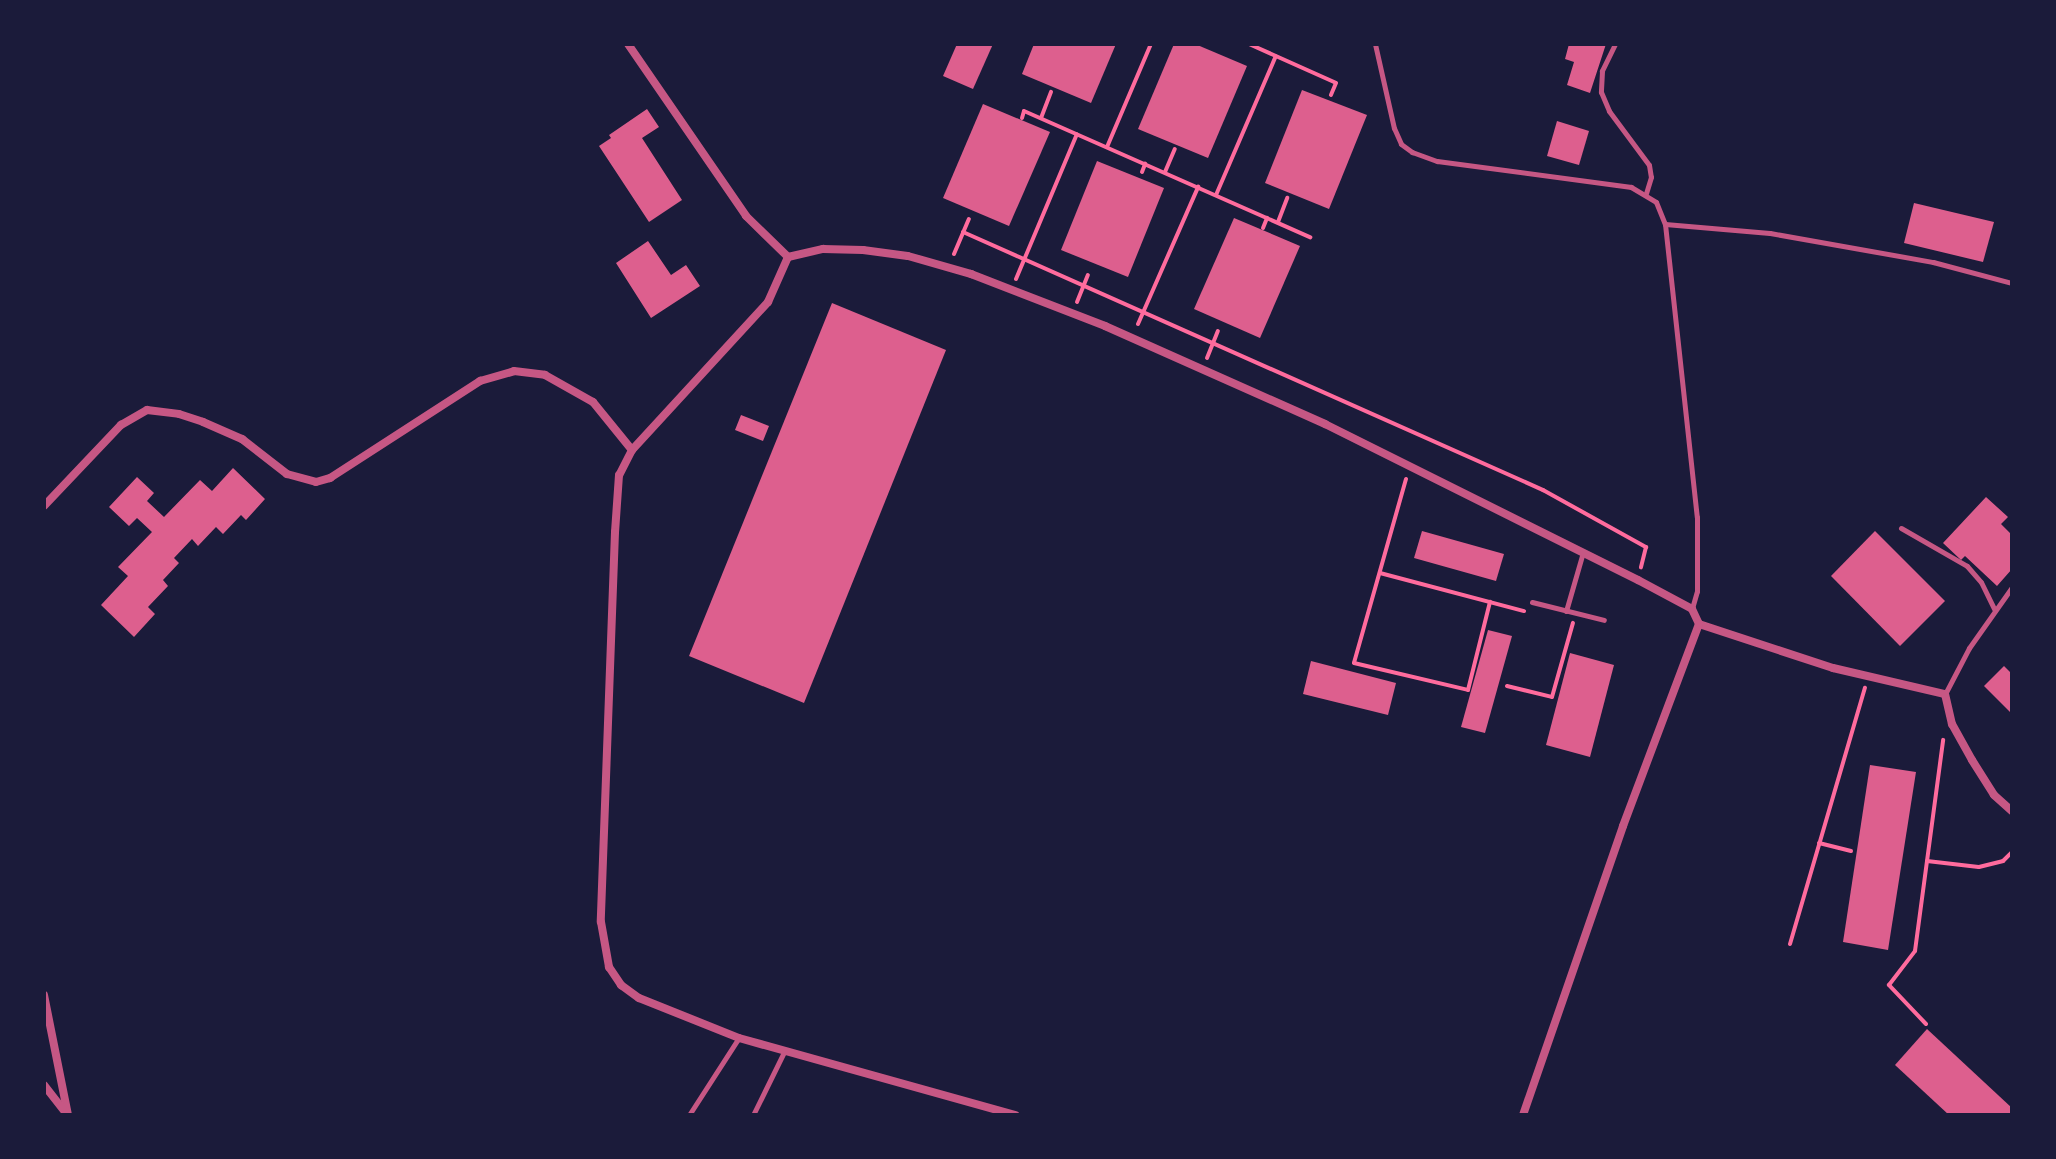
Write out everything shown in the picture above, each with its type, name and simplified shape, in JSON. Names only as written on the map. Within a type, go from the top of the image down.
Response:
[{"type":"street","points":[[628,44],[746,216],[788,257]]},
{"type":"street","points":[[788,257],[823,249],[908,256],[1011,289],[1132,338],[1410,465],[1692,609],[1699,624],[1623,826],[1523,1115]]},
{"type":"street","points":[[788,257],[768,302],[632,450],[619,475],[603,945],[609,967],[621,985],[639,998],[739,1038],[1015,1115]]},
{"type":"street","points":[[44,506],[121,425],[147,410],[170,412],[203,422],[242,439],[287,474],[316,482],[330,478],[480,381],[514,371],[545,375],[583,395],[593,402],[632,450]]},
{"type":"street","points":[[1699,624],[1833,668],[1945,694],[1952,724],[1994,795],[2012,811]]},
{"type":"street","points":[[44,995],[68,1115]]},
{"type":"street","points":[[44,1085],[68,1115]]},
{"type":"lane","points":[[1375,44],[1394,128],[1401,144],[1412,152],[1437,161],[1631,187],[1646,193],[1656,202],[1665,224],[1697,517],[1697,591],[1692,609]]},
{"type":"lane","points":[[1615,44],[1602,71],[1601,92],[1609,111],[1649,165],[1651,177],[1646,193]]},
{"type":"lane","points":[[1665,224],[1770,233],[1933,262],[2012,283]]},
{"type":"lane","points":[[1901,528],[1967,566],[1981,582],[1994,609]]},
{"type":"lane","points":[[1566,611],[1583,551]]},
{"type":"lane","points":[[1945,694],[1994,609],[2012,587]]},
{"type":"lane","points":[[1532,602],[1604,620]]},
{"type":"lane","points":[[689,1115],[739,1038]]},
{"type":"lane","points":[[753,1115],[784,1052]]},
{"type":"path","points":[[1107,147],[1151,44]]},
{"type":"path","points":[[1250,44],[1336,83],[1331,95]]},
{"type":"path","points":[[1216,195],[1276,56]]},
{"type":"path","points":[[1041,118],[1051,92]]},
{"type":"path","points":[[1022,118],[1024,111],[1310,237]]},
{"type":"path","points":[[1011,289],[1077,134]]},
{"type":"path","points":[[1165,173],[1175,149]]},
{"type":"path","points":[[1142,172],[1145,164]]},
{"type":"path","points":[[1132,338],[1198,187]]},
{"type":"path","points":[[1278,223],[1287,198]]},
{"type":"path","points":[[1263,228],[1267,218]]},
{"type":"path","points":[[948,267],[969,219]]},
{"type":"path","points":[[963,232],[1543,490],[1646,547],[1638,580]]},
{"type":"path","points":[[1072,313],[1088,275]]},
{"type":"path","points":[[1202,369],[1218,331]]},
{"type":"path","points":[[1410,465],[1354,663],[1468,690],[1490,602]]},
{"type":"path","points":[[1380,573],[1530,613],[1532,602]]},
{"type":"path","points":[[1507,686],[1552,697],[1575,613]]},
{"type":"path","points":[[1790,944],[1869,675]]},
{"type":"path","points":[[1926,1024],[1889,985],[1915,951],[1943,738],[1952,724]]},
{"type":"path","points":[[1819,843],[1851,851]]},
{"type":"path","points":[[1927,861],[1979,867],[2003,861],[2012,852]]},
{"type":"building","points":[[957,44],[993,44],[973,89],[943,76]]},
{"type":"building","points":[[1034,44],[1116,44],[1091,103],[1022,74]]},
{"type":"building","points":[[1174,44],[1195,44],[1247,66],[1208,158],[1138,129]]},
{"type":"building","points":[[1569,44],[1606,44],[1590,93],[1567,85],[1574,62],[1565,59]]},
{"type":"building","points":[[1302,90],[1367,115],[1329,209],[1265,183]]},
{"type":"building","points":[[983,104],[1050,132],[1009,226],[943,198]]},
{"type":"building","points":[[647,109],[659,127],[642,138],[682,200],[649,222],[599,146],[611,138],[609,135]]},
{"type":"building","points":[[1557,121],[1589,131],[1579,165],[1547,156]]},
{"type":"building","points":[[1097,161],[1164,188],[1128,277],[1061,250]]},
{"type":"building","points":[[1914,203],[1994,222],[1983,262],[1904,243]]},
{"type":"building","points":[[1234,218],[1300,246],[1260,338],[1194,309]]},
{"type":"building","points":[[648,241],[671,275],[686,265],[700,286],[651,318],[616,263]]},
{"type":"building","points":[[832,303],[946,350],[804,703],[689,656]]},
{"type":"building","points":[[741,415],[769,426],[763,441],[735,430]]},
{"type":"building","points":[[233,468],[265,499],[246,520],[241,515],[223,534],[216,527],[198,546],[192,539],[174,558],[179,563],[163,580],[168,586],[148,607],[155,614],[134,637],[101,605],[128,576],[118,567],[152,532],[137,518],[129,526],[109,507],[137,477],[154,493],[147,501],[164,517],[200,480],[212,491]]},
{"type":"building","points":[[1986,497],[2008,517],[2001,524],[2012,535],[2012,569],[1997,586],[1965,556],[1961,560],[1943,543]]},
{"type":"building","points":[[1422,531],[1504,554],[1496,581],[1414,558]]},
{"type":"building","points":[[1875,531],[1945,601],[1900,646],[1831,576]]},
{"type":"building","points":[[1488,630],[1512,636],[1485,733],[1461,727]]},
{"type":"building","points":[[1570,653],[1614,665],[1590,757],[1546,745]]},
{"type":"building","points":[[1311,661],[1396,683],[1388,715],[1303,694]]},
{"type":"building","points":[[2004,666],[2012,674],[2012,714],[1984,686]]},
{"type":"building","points":[[1870,765],[1916,772],[1888,950],[1843,942]]},
{"type":"building","points":[[1927,1029],[2012,1108],[2012,1115],[1949,1115],[1895,1065]]}]
